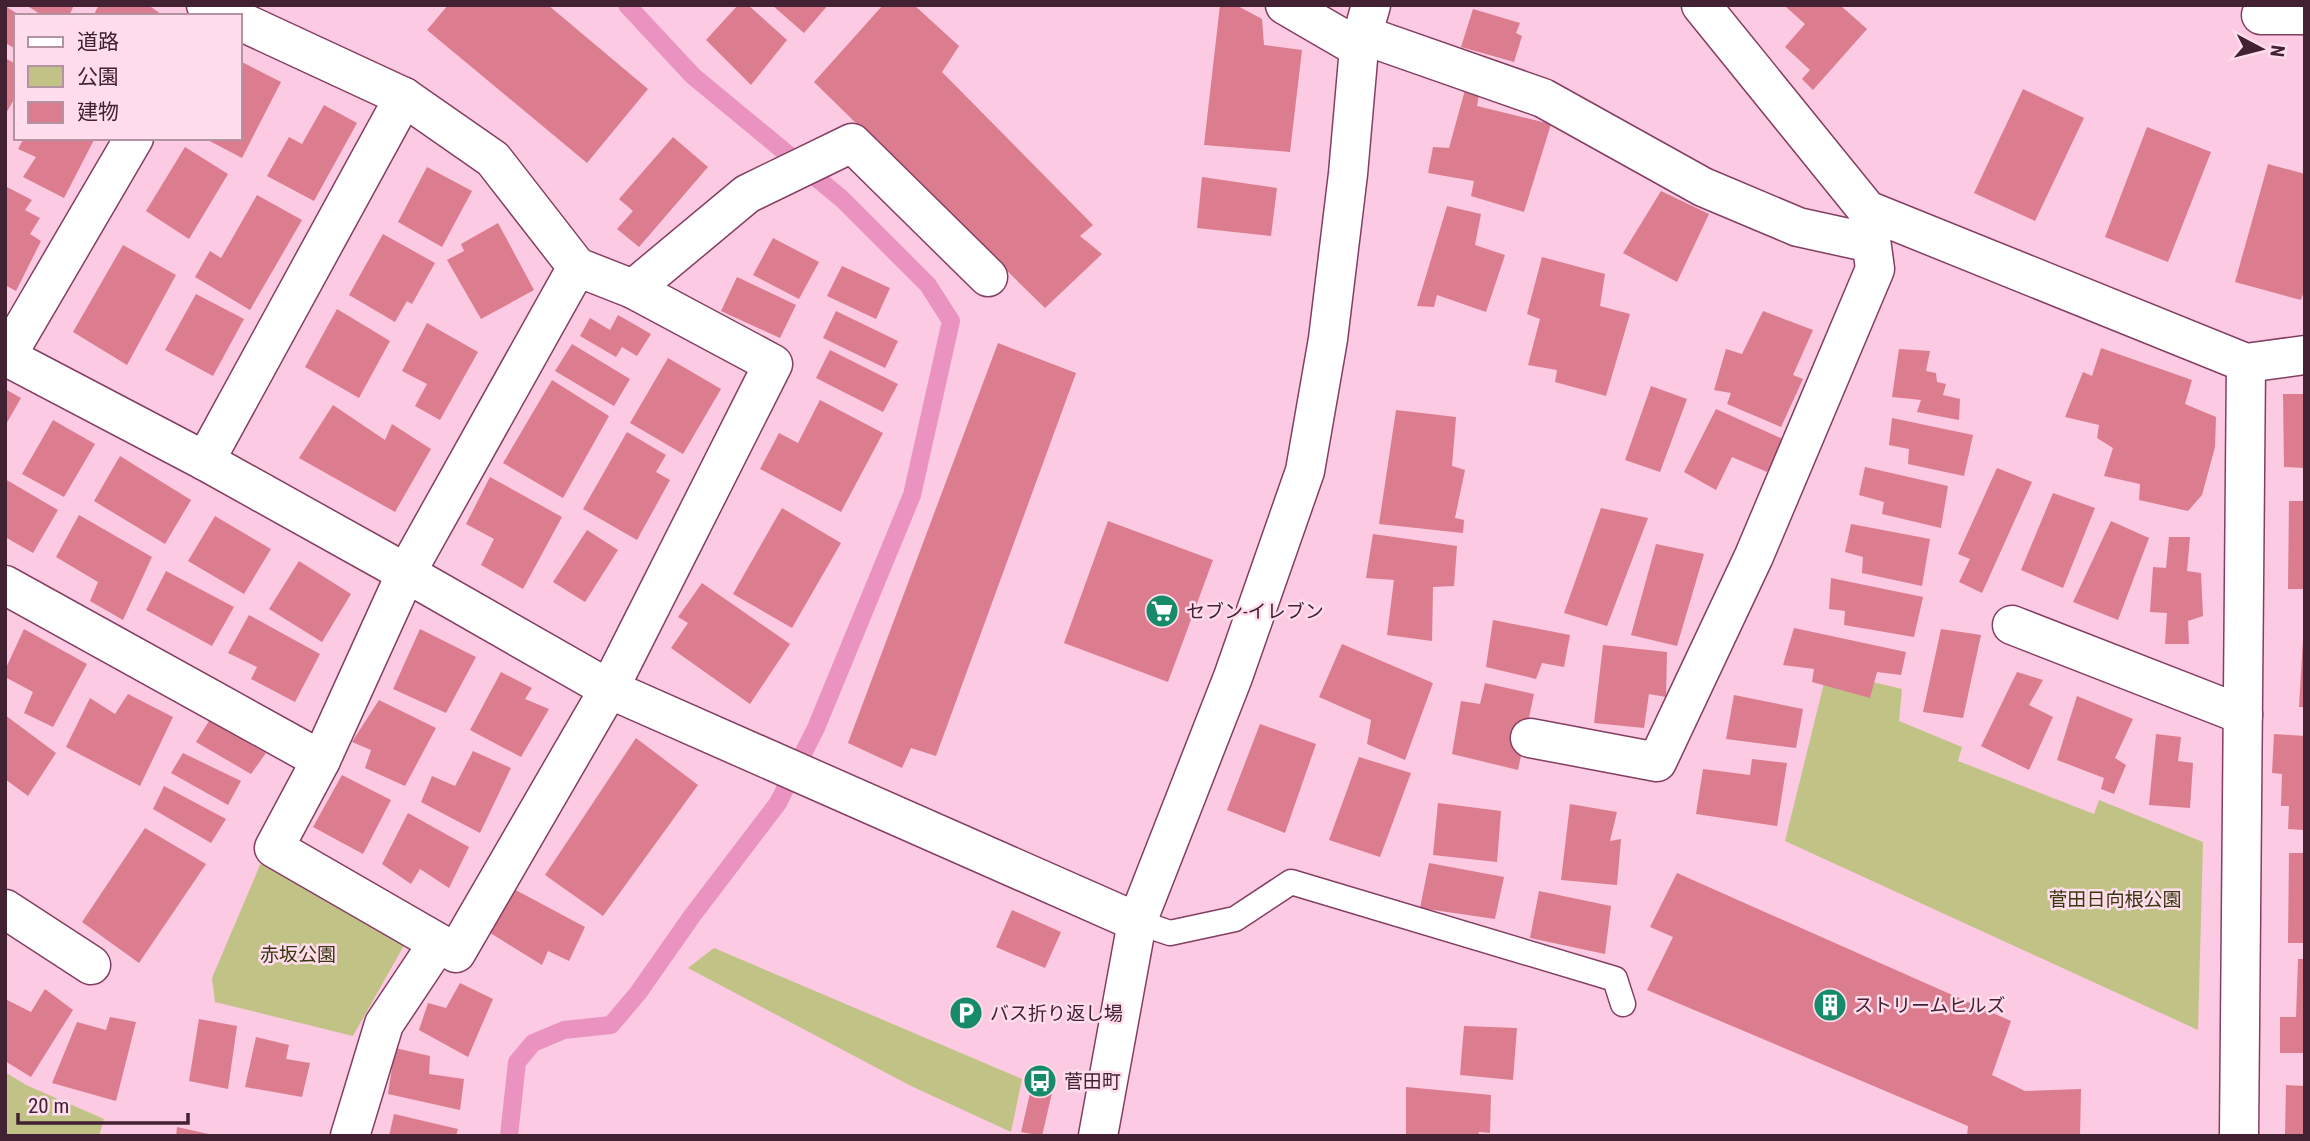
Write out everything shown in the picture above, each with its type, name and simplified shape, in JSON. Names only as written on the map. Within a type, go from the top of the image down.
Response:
[{"type":"street","points":[[1285,5],[1365,30],[1543,99],[1703,187],[1798,227],[1869,226],[2246,363],[2305,355]]},
{"type":"street","points":[[1530,738],[1657,762],[1754,556],[1875,269],[1869,226],[1701,5]]},
{"type":"street","points":[[2261,15],[2305,15]]},
{"type":"street","points":[[242,24],[404,97],[493,159],[577,267],[634,289],[773,365],[609,689],[456,953],[274,848],[321,760],[406,573],[577,267]]},
{"type":"street","points":[[1098,1136],[1137,922],[1233,677],[1305,471],[1328,339],[1365,30]]},
{"type":"street","points":[[205,461],[404,97]]},
{"type":"street","points":[[133,140],[6,356],[205,461],[609,689],[1137,922]]},
{"type":"street","points":[[634,289],[747,194],[852,143],[988,277]]},
{"type":"street","points":[[2239,1136],[2246,363]]},
{"type":"street","points":[[5,585],[321,760]]},
{"type":"street","points":[[2012,625],[2243,715]]},
{"type":"street","points":[[5,909],[91,965]]},
{"type":"street","points":[[350,1136],[384,1024],[438,943]]},
{"type":"lane","points":[[1137,922],[1170,933],[1235,919],[1291,882],[1615,979],[1623,1004]]},
{"type":"green space","name":"菅田日向根公園","points":[[1827,671],[1902,689],[1899,721],[1962,747],[1958,761],[2094,814],[2099,800],[2203,842],[2198,1030],[1785,841]]},
{"type":"green space","name":"赤坂公園","points":[[263,858],[407,940],[353,1036],[215,1002],[212,978]]},
{"type":"green space","points":[[714,948],[1022,1079],[1011,1132],[911,1086],[688,968]]},
{"type":"green space","points":[[5,1072],[26,1085],[104,1119],[99,1136],[5,1136]]},
{"type":"building","points":[[26,5],[74,5],[70,14],[40,14]]},
{"type":"building","points":[[99,5],[148,5],[161,14],[94,14]]},
{"type":"building","points":[[448,5],[548,5],[648,89],[587,163],[427,30]]},
{"type":"building","points":[[738,5],[748,5],[787,40],[751,85],[706,40]]},
{"type":"building","points":[[772,5],[828,5],[804,33]]},
{"type":"building","points":[[883,5],[914,5],[959,46],[942,72],[1093,225],[1080,236],[1102,254],[1045,308],[814,82]]},
{"type":"building","points":[[1220,5],[1236,5],[1262,19],[1264,45],[1302,50],[1290,152],[1204,145]]},
{"type":"building","points":[[1840,5],[1867,29],[1813,90],[1802,79],[1810,70],[1785,47],[1805,24],[1786,7]]},
{"type":"building","points":[[5,6],[18,14],[14,14],[14,48],[5,43]]},
{"type":"building","points":[[1473,9],[1520,23],[1516,33],[1522,36],[1514,62],[1461,47]]},
{"type":"building","points":[[5,58],[14,63],[14,99],[5,115]]},
{"type":"building","points":[[242,62],[281,82],[242,158],[208,140],[242,140]]},
{"type":"building","points":[[2023,89],[2084,118],[2035,221],[1974,193]]},
{"type":"building","points":[[1465,90],[1479,94],[1477,106],[1551,124],[1524,212],[1471,196],[1474,181],[1428,173],[1433,147],[1449,148]]},
{"type":"building","points":[[324,105],[357,123],[314,201],[267,176],[289,137],[302,144]]},
{"type":"building","points":[[2147,127],[2211,152],[2168,262],[2105,237]]},
{"type":"building","points":[[673,137],[708,167],[639,247],[617,229],[633,211],[619,199]]},
{"type":"building","points":[[23,140],[94,140],[64,198],[23,177],[36,157],[18,149]]},
{"type":"building","points":[[185,147],[228,174],[189,239],[146,211]]},
{"type":"building","points":[[2268,164],[2305,174],[2305,288],[2301,300],[2235,282]]},
{"type":"building","points":[[427,167],[472,191],[442,247],[398,222]]},
{"type":"building","points":[[1202,177],[1277,188],[1271,236],[1197,228]]},
{"type":"building","points":[[5,186],[32,200],[25,210],[40,218],[30,234],[41,241],[16,291],[5,285]]},
{"type":"building","points":[[1661,191],[1709,214],[1677,282],[1623,253]]},
{"type":"building","points":[[257,195],[302,220],[250,310],[195,277],[210,251],[221,258]]},
{"type":"building","points":[[1447,206],[1481,214],[1475,245],[1505,255],[1486,312],[1437,295],[1434,307],[1417,306]]},
{"type":"building","points":[[498,223],[534,290],[481,319],[447,260],[464,251],[461,244]]},
{"type":"building","points":[[383,234],[435,263],[412,304],[407,301],[395,322],[349,295]]},
{"type":"building","points":[[773,238],[819,262],[799,299],[753,275]]},
{"type":"building","points":[[123,245],[176,275],[127,365],[73,332]]},
{"type":"building","points":[[1542,257],[1605,274],[1600,306],[1630,314],[1606,396],[1555,382],[1557,370],[1528,365],[1540,319],[1527,314]]},
{"type":"building","points":[[842,266],[890,288],[876,319],[827,296]]},
{"type":"building","points":[[737,277],[796,305],[780,338],[721,311]]},
{"type":"building","points":[[196,294],[244,319],[213,376],[165,350]]},
{"type":"building","points":[[337,309],[390,341],[359,398],[305,367]]},
{"type":"building","points":[[836,311],[898,341],[885,368],[823,338]]},
{"type":"building","points":[[1763,311],[1813,330],[1793,375],[1803,379],[1781,427],[1727,404],[1731,393],[1714,390],[1726,349],[1742,354]]},
{"type":"building","points":[[618,315],[651,334],[637,356],[622,347],[616,357],[580,336],[590,318],[610,330]]},
{"type":"building","points":[[427,323],[478,352],[440,420],[415,406],[427,384],[402,371]]},
{"type":"building","points":[[998,343],[1076,373],[936,756],[911,748],[902,768],[848,743]]},
{"type":"building","points":[[572,344],[630,379],[614,406],[555,371]]},
{"type":"building","points":[[2101,348],[2192,380],[2185,404],[2216,417],[2215,447],[2202,495],[2188,511],[2139,500],[2140,484],[2104,476],[2113,448],[2097,438],[2099,425],[2065,417],[2083,372],[2092,376]]},
{"type":"building","points":[[1899,349],[1930,351],[1926,371],[1936,373],[1937,382],[1946,384],[1943,395],[1960,399],[1959,420],[1917,412],[1921,400],[1892,397]]},
{"type":"building","points":[[830,350],[898,384],[883,412],[816,378]]},
{"type":"building","points":[[668,358],[721,389],[683,454],[630,423]]},
{"type":"building","points":[[552,380],[609,416],[563,498],[503,463]]},
{"type":"building","points":[[1651,386],[1687,399],[1660,472],[1625,460]]},
{"type":"building","points":[[5,389],[21,398],[5,426]]},
{"type":"building","points":[[2283,394],[2305,394],[2305,468],[2284,467]]},
{"type":"building","points":[[820,400],[883,433],[841,512],[760,469],[779,433],[798,443]]},
{"type":"building","points":[[333,405],[385,440],[392,424],[431,449],[395,512],[299,458]]},
{"type":"building","points":[[1716,409],[1783,439],[1767,472],[1732,457],[1716,490],[1684,472]]},
{"type":"building","points":[[1396,410],[1456,417],[1452,466],[1465,470],[1455,518],[1464,520],[1463,533],[1379,524]]},
{"type":"building","points":[[1892,418],[1973,435],[1964,476],[1908,464],[1909,449],[1889,445]]},
{"type":"building","points":[[53,420],[95,444],[64,497],[22,474]]},
{"type":"building","points":[[627,432],[666,455],[656,472],[670,480],[637,540],[583,509]]},
{"type":"building","points":[[120,456],[191,500],[165,544],[94,501]]},
{"type":"building","points":[[1865,467],[1948,486],[1941,528],[1882,514],[1884,502],[1859,495]]},
{"type":"building","points":[[1997,468],[2032,482],[1982,593],[1959,582],[1970,559],[1958,554]]},
{"type":"building","points":[[490,477],[562,517],[523,589],[481,565],[494,539],[466,524]]},
{"type":"building","points":[[5,479],[58,510],[33,553],[5,537]]},
{"type":"building","points":[[2053,493],[2095,508],[2063,588],[2021,570]]},
{"type":"building","points":[[2289,501],[2305,501],[2305,589],[2288,589]]},
{"type":"building","points":[[782,508],[841,543],[792,628],[733,594]]},
{"type":"building","points":[[1601,508],[1648,518],[1607,626],[1564,613]]},
{"type":"building","points":[[79,515],[152,557],[123,620],[90,601],[98,582],[56,557]]},
{"type":"building","points":[[215,516],[271,549],[244,594],[188,561]]},
{"type":"building","points":[[1108,521],[1213,560],[1168,682],[1064,643]]},
{"type":"building","points":[[2111,521],[2149,538],[2118,620],[2073,602]]},
{"type":"building","points":[[1851,524],[1930,539],[1922,586],[1862,573],[1863,557],[1845,552]]},
{"type":"building","points":[[587,530],[618,550],[585,602],[553,582]]},
{"type":"building","points":[[1373,534],[1457,546],[1454,586],[1433,587],[1432,641],[1387,635],[1394,580],[1366,578]]},
{"type":"building","points":[[2169,537],[2190,537],[2187,571],[2201,573],[2203,616],[2188,621],[2189,644],[2165,644],[2167,613],[2150,612],[2153,567],[2166,568]]},
{"type":"building","points":[[1656,544],[1704,554],[1677,646],[1631,635]]},
{"type":"building","points":[[299,561],[351,594],[322,642],[269,609]]},
{"type":"building","points":[[166,571],[234,607],[212,646],[146,610]]},
{"type":"building","points":[[1831,578],[1923,597],[1914,637],[1844,625],[1845,611],[1829,609]]},
{"type":"building","points":[[702,583],[790,644],[750,704],[671,648],[688,623],[678,617]]},
{"type":"building","points":[[249,615],[320,654],[295,702],[251,679],[257,667],[228,653]]},
{"type":"building","points":[[1493,620],[1570,635],[1564,667],[1542,663],[1536,679],[1486,667]]},
{"type":"building","points":[[1794,628],[1906,652],[1901,675],[1877,672],[1870,698],[1812,682],[1814,669],[1783,665]]},
{"type":"building","points":[[24,629],[87,664],[53,727],[24,713],[33,692],[5,677],[5,670]]},
{"type":"building","points":[[420,629],[476,657],[446,713],[393,689]]},
{"type":"building","points":[[1941,629],[1981,635],[1963,718],[1923,712]]},
{"type":"building","points":[[2303,639],[2305,707],[2299,707]]},
{"type":"building","points":[[1342,644],[1433,683],[1405,760],[1367,744],[1371,720],[1319,697]]},
{"type":"building","points":[[1603,645],[1667,652],[1666,697],[1649,694],[1644,728],[1594,723]]},
{"type":"building","points":[[501,672],[532,688],[525,699],[549,709],[521,757],[470,730]]},
{"type":"building","points":[[2017,672],[2043,680],[2029,705],[2053,717],[2029,770],[1981,746]]},
{"type":"building","points":[[1485,683],[1534,694],[1518,770],[1452,754],[1461,701],[1480,704]]},
{"type":"building","points":[[128,694],[173,717],[140,786],[66,747],[90,698],[115,714]]},
{"type":"building","points":[[1734,695],[1803,709],[1796,748],[1726,739]]},
{"type":"building","points":[[2077,696],[2133,719],[2115,758],[2126,765],[2114,794],[2101,789],[2104,778],[2057,760]]},
{"type":"building","points":[[379,700],[436,728],[405,786],[365,768],[371,750],[352,742]]},
{"type":"building","points":[[5,715],[56,753],[28,796],[5,779]]},
{"type":"building","points":[[209,721],[266,753],[251,774],[196,742]]},
{"type":"building","points":[[1260,724],[1316,744],[1285,833],[1227,810]]},
{"type":"building","points":[[2156,734],[2181,737],[2178,761],[2193,763],[2190,808],[2149,805]]},
{"type":"building","points":[[2274,734],[2305,736],[2305,830],[2288,829],[2289,806],[2281,806],[2282,774],[2272,773]]},
{"type":"building","points":[[636,738],[698,785],[603,916],[545,875]]},
{"type":"building","points":[[473,751],[511,768],[480,833],[421,802],[432,776],[455,786]]},
{"type":"building","points":[[183,753],[241,781],[228,805],[171,773]]},
{"type":"building","points":[[1359,757],[1411,773],[1380,857],[1329,840]]},
{"type":"building","points":[[1752,759],[1787,763],[1777,826],[1696,814],[1703,769],[1750,775]]},
{"type":"building","points":[[342,775],[391,800],[363,854],[313,827]]},
{"type":"building","points":[[164,786],[226,819],[211,843],[153,809]]},
{"type":"building","points":[[1438,803],[1501,811],[1497,862],[1433,855]]},
{"type":"building","points":[[1570,804],[1617,812],[1610,841],[1621,839],[1617,885],[1561,880]]},
{"type":"building","points":[[408,813],[469,847],[449,888],[420,869],[411,884],[382,864]]},
{"type":"building","points":[[145,828],[206,864],[139,963],[82,922]]},
{"type":"building","points":[[2289,853],[2305,853],[2305,943],[2288,943]]},
{"type":"building","points":[[1429,863],[1504,877],[1495,919],[1420,908]]},
{"type":"building","name":"ストリームヒルズ","points":[[1677,873],[2011,1021],[1992,1075],[2025,1091],[2081,1089],[2080,1136],[1967,1136],[1968,1126],[1647,990],[1673,937],[1650,927]]},
{"type":"building","points":[[510,887],[585,927],[569,961],[548,951],[542,965],[487,931]]},
{"type":"building","points":[[1539,891],[1611,906],[1605,954],[1530,938]]},
{"type":"building","points":[[1012,910],[1061,932],[1045,968],[996,947]]},
{"type":"building","points":[[2298,959],[2305,959],[2305,1053],[2280,1053],[2280,1017],[2296,1017]]},
{"type":"building","points":[[460,983],[493,999],[468,1057],[419,1030],[428,1003],[446,1008]]},
{"type":"building","points":[[45,989],[73,1010],[31,1077],[5,1061],[5,999],[31,1012]]},
{"type":"building","points":[[110,1017],[136,1022],[116,1101],[52,1083],[77,1022],[106,1030]]},
{"type":"building","points":[[199,1019],[237,1026],[228,1089],[189,1081]]},
{"type":"building","points":[[1464,1026],[1517,1028],[1513,1080],[1460,1075]]},
{"type":"building","points":[[256,1037],[289,1045],[286,1059],[310,1063],[302,1097],[245,1087]]},
{"type":"building","points":[[395,1048],[430,1056],[429,1074],[464,1079],[460,1110],[388,1094]]},
{"type":"building","points":[[2286,1085],[2305,1086],[2305,1136],[2285,1136]]},
{"type":"building","points":[[1406,1087],[1491,1095],[1490,1133],[1479,1132],[1478,1136],[1406,1136]]},
{"type":"building","points":[[1031,1089],[1052,1093],[1042,1136],[1021,1132]]},
{"type":"building","points":[[394,1114],[458,1129],[456,1136],[389,1136]]},
{"type":"building","points":[[177,1127],[213,1135],[213,1136],[176,1136]]},
{"type":"waterway","points":[[509,1136],[517,1062],[533,1043],[564,1030],[611,1025],[638,993],[692,916],[778,803],[816,728],[912,495],[951,321],[928,285],[842,199],[693,76],[627,5]]},
{"type":"place","name":"セブン-イレブン","points":[[1162,611]]},
{"type":"place","name":"ストリームヒルズ","points":[[1830,1005]]},
{"type":"place","name":"バス折り返し場","points":[[966,1013]]},
{"type":"place","name":"菅田町","points":[[1040,1081]]}]
